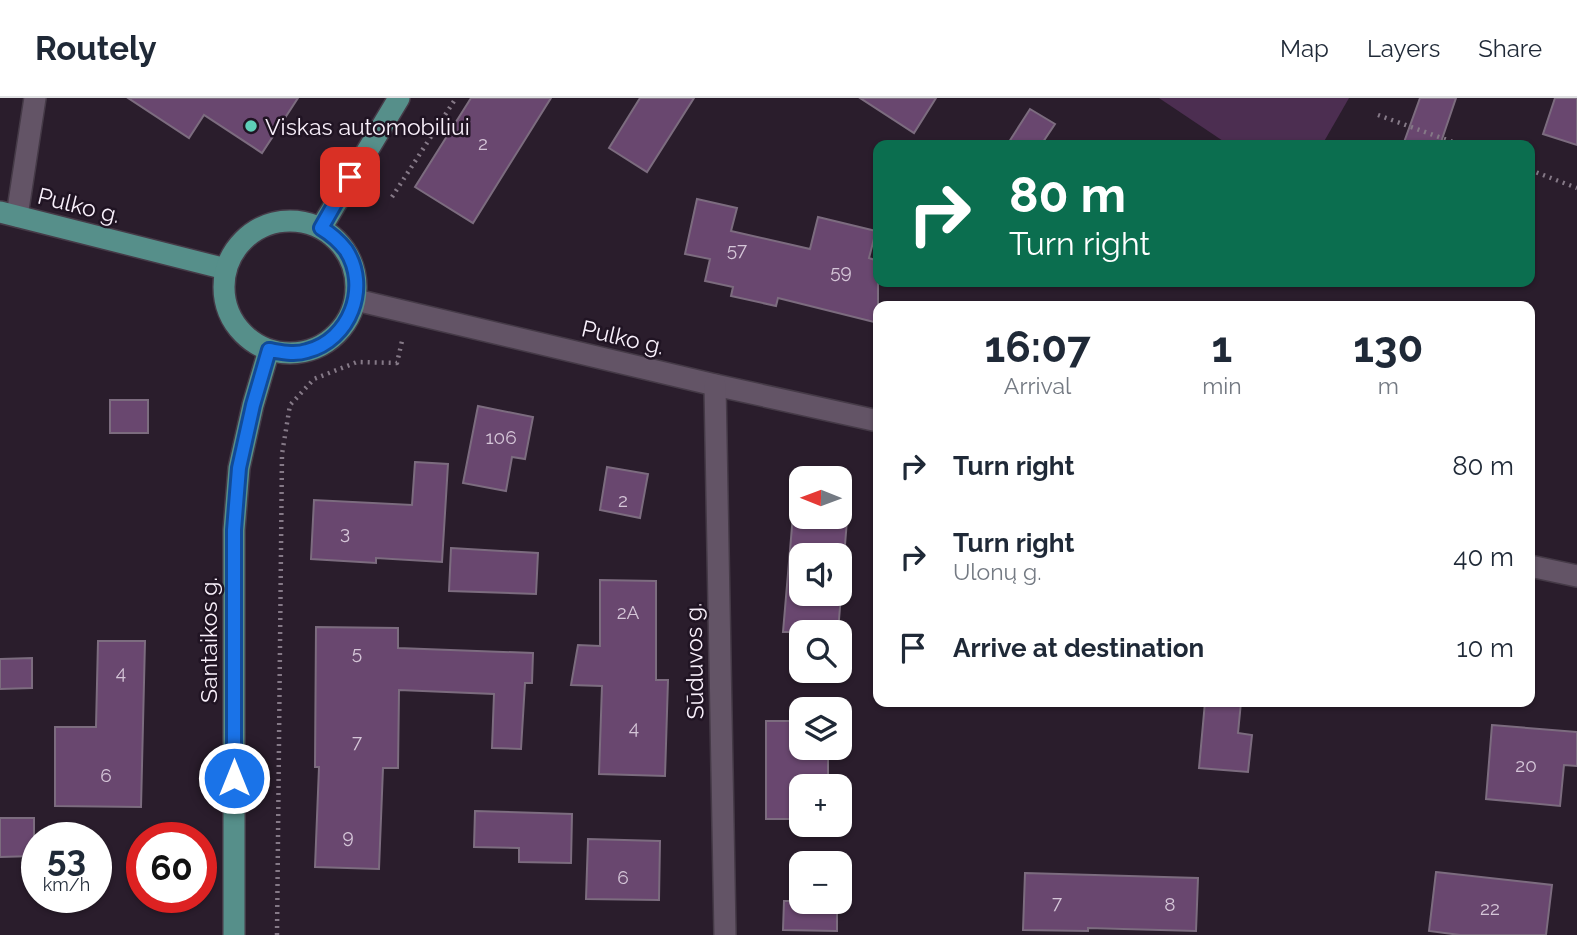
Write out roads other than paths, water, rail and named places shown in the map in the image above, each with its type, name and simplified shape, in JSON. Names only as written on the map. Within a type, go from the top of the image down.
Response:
[{"type":"main road","points":[[321,228],[399,98]]},
{"type":"main road","name":"Pulko g.","points":[[8,214],[226,269]]},
{"type":"main road","points":[[288,220],[321,228],[335,237],[350,258],[357,282],[356,299],[350,317],[339,333],[324,345],[307,352],[269,350],[251,341],[237,327],[228,309],[224,289],[226,269],[233,253],[243,240],[256,230],[272,223],[288,220]]},
{"type":"main road","name":"Santaikos g.","points":[[234,935],[234,530],[239,468],[269,350]]},
{"type":"street","points":[[8,214],[35,98]]},
{"type":"street","name":"Pulko g.","points":[[356,299],[873,420]]},
{"type":"street","name":"Sūduvos g.","points":[[715,385],[724,935]]},
{"type":"street","points":[[1535,567],[1577,576]]},
{"type":"place","name":"Viskas automobiliui","points":[[251,126]]}]
